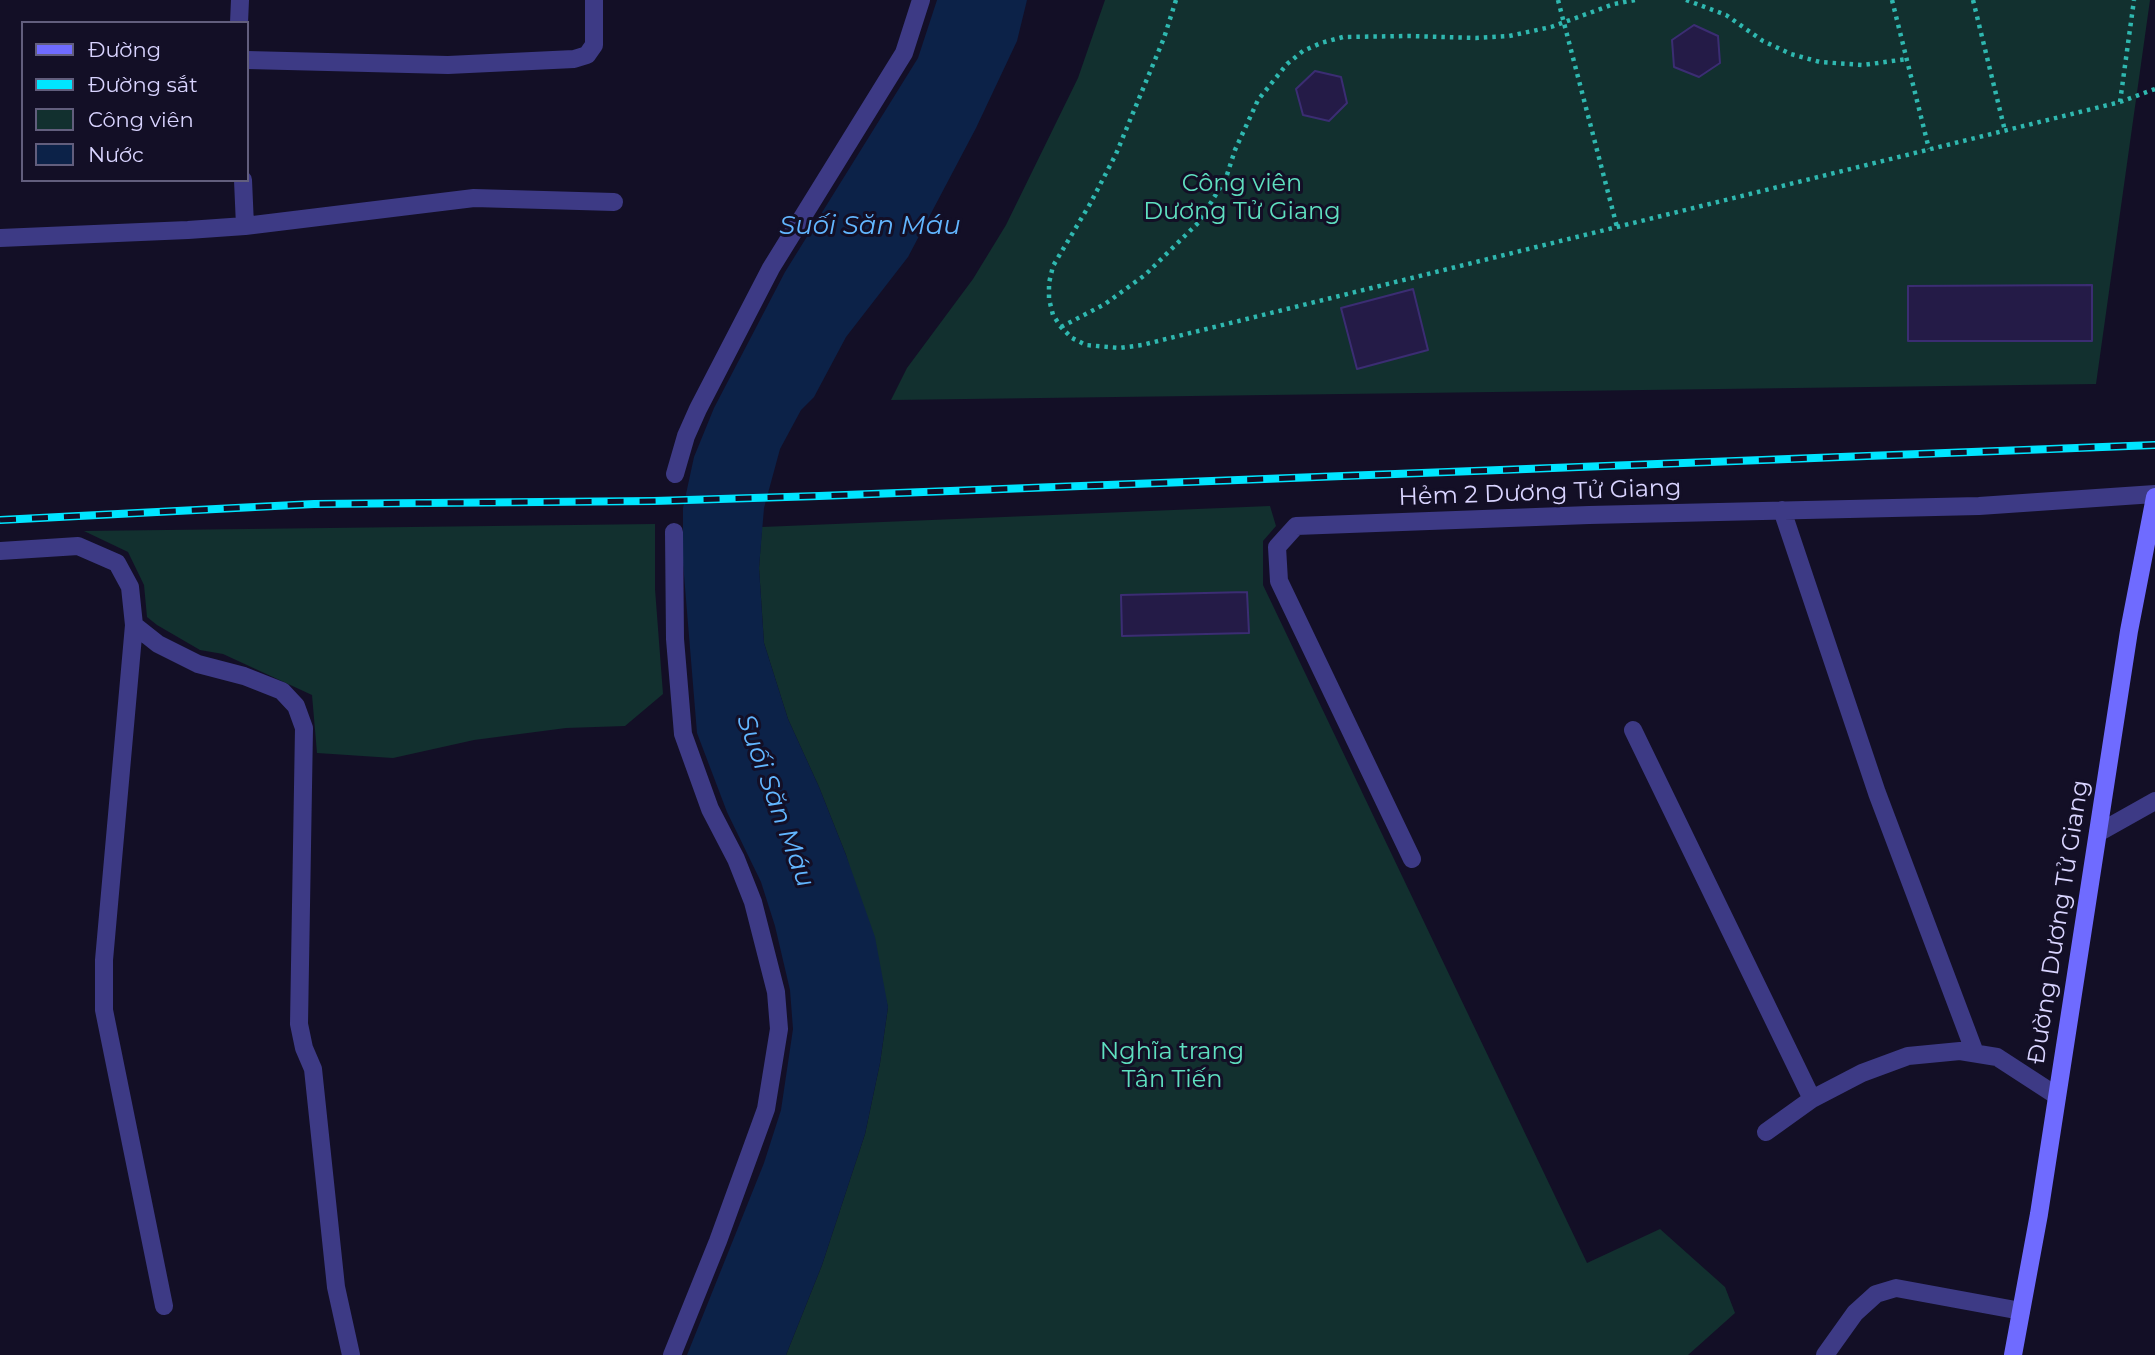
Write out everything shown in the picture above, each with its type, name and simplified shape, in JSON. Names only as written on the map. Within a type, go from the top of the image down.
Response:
[{"type":"main road","name":"Đường Dương Tử Giang","points":[[2013,1355],[2057,1096],[2129,631],[2155,496]]},
{"type":"street","points":[[239,21],[240,0]]},
{"type":"street","points":[[248,60],[448,65],[574,59],[587,55],[594,45],[594,0]]},
{"type":"street","points":[[675,474],[686,436],[698,409],[771,268],[904,52],[921,0]]},
{"type":"street","points":[[243,182],[245,226]]},
{"type":"street","points":[[0,238],[245,226],[474,198],[614,202]]},
{"type":"street","name":"Hẻm 2 Dương Tử Giang","points":[[1412,859],[1279,581],[1277,547],[1296,526],[1979,506],[2155,496]]},
{"type":"street","points":[[1782,510],[1877,793],[1975,1053]]},
{"type":"street","points":[[672,1355],[718,1241],[766,1109],[779,1029],[776,992],[752,902],[736,859],[710,809],[682,734],[675,639],[674,532]]},
{"type":"street","points":[[0,551],[78,546],[117,563],[130,587],[134,625],[104,960],[104,1010],[164,1306]]},
{"type":"street","points":[[134,625],[158,643],[198,664],[244,676],[282,691],[296,706],[304,728],[299,1024],[304,1048],[313,1069],[336,1287],[351,1355]]},
{"type":"street","points":[[1633,730],[1812,1100]]},
{"type":"street","points":[[2098,833],[2155,802]]},
{"type":"street","points":[[1766,1132],[1812,1100],[1862,1073],[1908,1056],[1959,1051],[1997,1057],[2057,1096]]},
{"type":"street","points":[[1825,1355],[1855,1313],[1876,1294],[1896,1288],[2021,1311]]},
{"type":"path","points":[[1175,0],[1164,38],[1116,154],[1053,267],[1049,282],[1053,315],[1072,338],[1086,345],[1120,348],[1142,345],[2120,102],[2155,89]]},
{"type":"path","points":[[1558,0],[1617,227]]},
{"type":"path","points":[[1061,327],[1105,304],[1145,275],[1199,222],[1226,178],[1235,150],[1258,100],[1287,64],[1303,51],[1343,37],[1509,36],[1564,23],[1614,4],[1635,0]]},
{"type":"path","points":[[1686,0],[1726,15],[1763,41],[1791,54],[1820,62],[1863,65],[1907,59]]},
{"type":"path","points":[[1892,0],[1929,149]]},
{"type":"path","points":[[1973,0],[2005,131]]},
{"type":"path","points":[[2120,102],[2134,0]]},
{"type":"green space","name":"Công viên Dương Tử Giang","points":[[1105,0],[2150,0],[2096,384],[891,400],[907,368],[973,279],[1006,225],[1078,78]]},
{"type":"green space","name":"Nghĩa trang Tân Tiến","points":[[1270,506],[1276,526],[1263,541],[1263,585],[1587,1263],[1660,1229],[1725,1287],[1735,1313],[1688,1355],[786,1355],[822,1265],[865,1134],[880,1063],[888,1007],[846,855],[788,719],[764,643],[759,568],[762,527]]},
{"type":"green space","points":[[655,524],[655,589],[663,694],[625,726],[566,728],[474,740],[393,758],[317,753],[312,695],[223,654],[200,650],[157,625],[147,617],[144,585],[128,552],[84,531]]},
{"type":"water","name":"Suối Săn Máu","points":[[937,0],[1027,0],[1017,41],[976,128],[908,257],[846,337],[814,397],[801,410],[780,449],[764,508],[759,568],[764,643],[788,719],[819,787],[875,937],[888,1007],[880,1063],[865,1134],[822,1265],[786,1355],[687,1355],[764,1163],[781,1110],[793,1029],[790,990],[775,926],[761,882],[727,812],[697,733],[683,563],[683,508],[694,457],[714,408],[785,272],[918,58]]},
{"type":"building","points":[[1694,25],[1718,36],[1720,63],[1699,77],[1674,67],[1672,40]]},
{"type":"building","points":[[1315,71],[1341,77],[1347,103],[1329,121],[1303,115],[1296,89]]},
{"type":"building","points":[[2092,285],[2092,341],[1908,341],[1908,286]]},
{"type":"building","points":[[1413,289],[1428,350],[1357,369],[1341,308]]},
{"type":"building","points":[[1247,592],[1249,633],[1122,636],[1121,595]]},
{"type":"railway","points":[[0,520],[314,504],[654,501],[819,496],[2155,445]]}]
